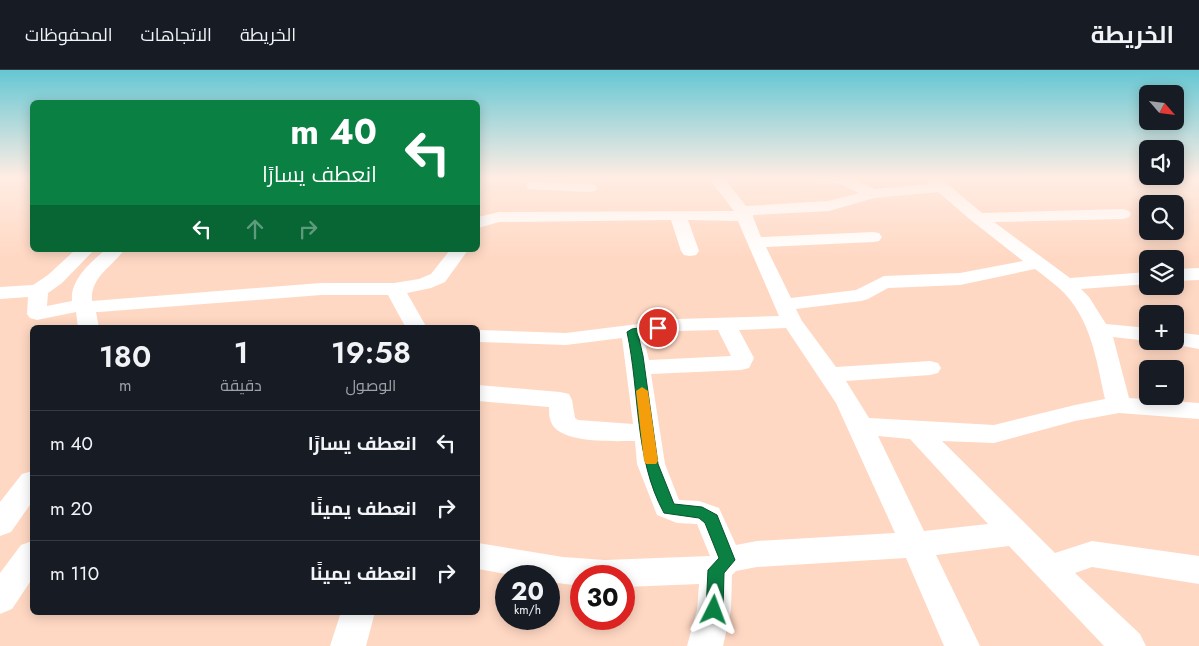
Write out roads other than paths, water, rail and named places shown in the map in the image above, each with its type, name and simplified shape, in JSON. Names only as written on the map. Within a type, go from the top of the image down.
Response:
[{"type":"street","points":[[527,217],[529,204]]},
{"type":"street","points":[[735,204],[743,214],[788,314],[830,375],[860,426],[962,646]]},
{"type":"street","points":[[480,221],[493,218],[527,217],[743,214],[830,206],[835,204]]},
{"type":"street","points":[[962,204],[1066,284],[1082,301],[1099,329],[1119,405]]},
{"type":"street","points":[[978,218],[1123,214]]},
{"type":"street","points":[[678,215],[690,250]]},
{"type":"street","points":[[756,242],[873,237]]},
{"type":"street","points":[[0,293],[38,291],[55,279],[83,252]]},
{"type":"street","points":[[88,325],[81,296],[82,289],[100,265],[114,252]]},
{"type":"street","points":[[38,291],[36,321],[84,307],[117,303],[311,289],[394,290],[424,284],[438,278],[458,252]]},
{"type":"street","points":[[480,336],[566,339],[668,326],[726,324],[788,314],[861,295],[884,282],[960,279],[1038,263]]},
{"type":"street","points":[[1184,275],[1199,274]]},
{"type":"street","points":[[1066,284],[1139,279]]},
{"type":"street","points":[[394,290],[405,304],[415,325]]},
{"type":"street","points":[[639,367],[741,363],[743,358],[726,324]]},
{"type":"street","points":[[1099,329],[1139,334]]},
{"type":"street","points":[[632,332],[639,367],[651,464],[666,507],[672,511],[702,512],[709,516],[722,565],[705,646]]},
{"type":"street","points":[[1184,340],[1199,342]]},
{"type":"street","points":[[830,375],[930,368]]},
{"type":"street","points":[[480,393],[560,400],[563,422],[576,429],[648,433]]},
{"type":"street","points":[[860,426],[964,435],[994,434],[1075,413],[1119,405],[1199,411]]},
{"type":"street","points":[[917,431],[1049,568],[1128,646]]},
{"type":"street","points":[[0,524],[30,484]]},
{"type":"street","points":[[480,556],[562,571],[605,574],[722,565],[757,554],[795,550],[915,545],[1016,533]]},
{"type":"street","points":[[1049,568],[1092,554],[1199,570]]},
{"type":"street","points":[[0,599],[30,557]]},
{"type":"street","points":[[348,646],[357,615]]}]
